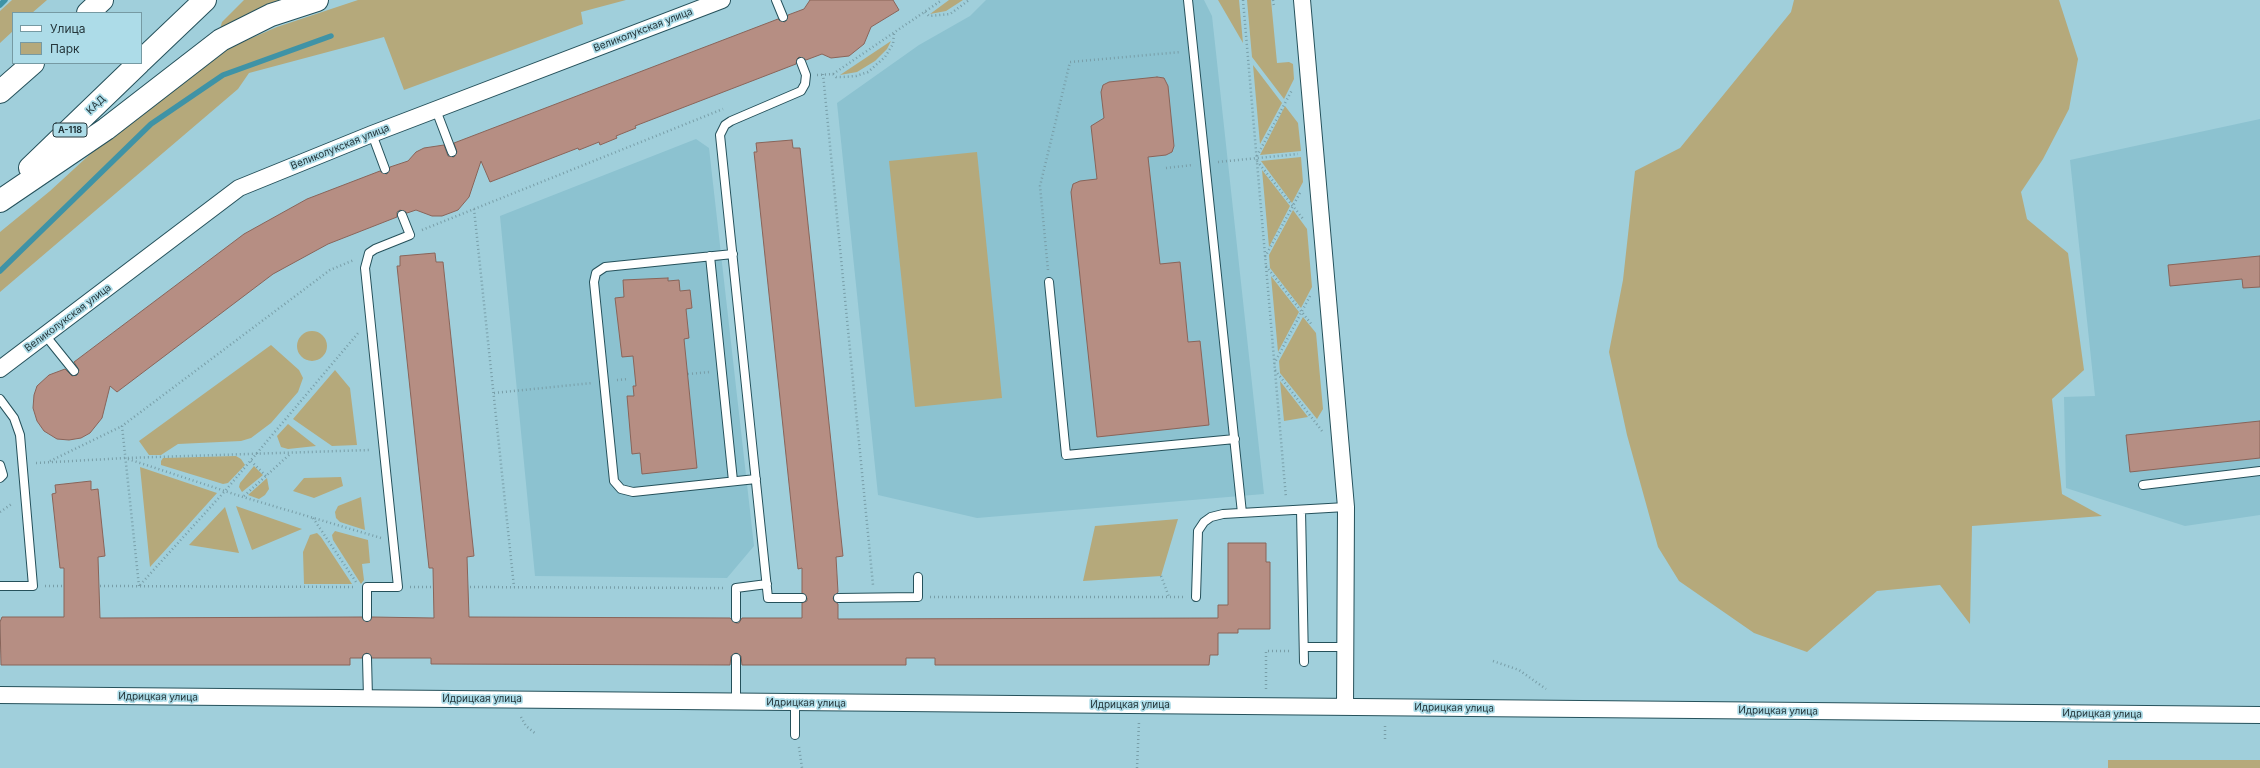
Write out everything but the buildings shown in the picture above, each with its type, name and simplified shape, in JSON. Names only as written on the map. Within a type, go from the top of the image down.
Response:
[{"type":"highway","points":[[89,12],[102,0]]},
{"type":"highway","name":"КАД","points":[[142,60],[205,0]]},
{"type":"highway","points":[[0,201],[106,129],[221,40],[271,15],[317,0]]},
{"type":"highway","points":[[0,92],[32,64]]},
{"type":"highway","name":"КАД","points":[[0,197],[138,64]]},
{"type":"street","name":"Великолукская улица","points":[[0,369],[239,188],[372,134],[722,0]]},
{"type":"street","points":[[1302,0],[1346,508],[1345,707]]},
{"type":"street","name":"Идрицкая улица","points":[[0,695],[2260,715]]},
{"type":"lane","points":[[776,0],[783,17]]},
{"type":"lane","points":[[1188,0],[1242,513]]},
{"type":"lane","points":[[801,62],[806,75],[805,84],[801,91],[731,121],[722,130],[720,135],[768,598],[802,598]]},
{"type":"lane","points":[[436,110],[452,152]]},
{"type":"lane","points":[[372,134],[385,169]]},
{"type":"lane","points":[[367,618],[367,587],[398,587],[365,268],[369,253],[375,249],[410,235],[402,215]]},
{"type":"lane","points":[[733,254],[605,267],[596,273],[594,282],[614,481],[621,489],[632,492],[756,479]]},
{"type":"lane","points":[[710,256],[733,481]]},
{"type":"lane","points":[[1049,282],[1066,455],[1235,439]]},
{"type":"lane","points":[[45,335],[74,371]]},
{"type":"lane","points":[[0,399],[14,418],[20,435],[33,586],[0,586]]},
{"type":"lane","points":[[0,465],[4,475],[0,478]]},
{"type":"lane","points":[[2143,485],[2260,472]]},
{"type":"lane","points":[[1196,597],[1198,531],[1204,522],[1211,517],[1242,513],[1346,508]]},
{"type":"lane","points":[[1301,510],[1304,662]]},
{"type":"lane","points":[[838,598],[918,598],[918,577]]},
{"type":"lane","points":[[736,618],[736,588],[766,584]]},
{"type":"lane","points":[[1304,647],[1345,647]]},
{"type":"lane","points":[[367,658],[368,698]]},
{"type":"lane","points":[[736,658],[736,702]]},
{"type":"lane","points":[[794,703],[795,736]]},
{"type":"path","points":[[894,33],[893,44],[885,57],[868,72],[856,76],[843,77],[836,77],[833,74],[942,0]]},
{"type":"path","points":[[925,12],[929,16],[950,14],[969,0]]},
{"type":"path","points":[[1243,0],[1286,502]]},
{"type":"path","points":[[1273,0],[1274,7]]},
{"type":"path","points":[[1049,282],[1040,186],[1070,62],[1194,51]]},
{"type":"path","points":[[823,74],[874,598]]},
{"type":"path","points":[[1257,158],[1294,87]]},
{"type":"path","points":[[410,235],[725,108]]},
{"type":"path","points":[[1166,168],[1303,154]]},
{"type":"path","points":[[1257,158],[1305,222]]},
{"type":"path","points":[[1265,258],[1302,189]]},
{"type":"path","points":[[474,209],[514,588]]},
{"type":"path","points":[[369,253],[330,270],[122,426],[48,462],[383,449]]},
{"type":"path","points":[[1266,266],[1314,328]]},
{"type":"path","points":[[1274,364],[1311,294]]},
{"type":"path","points":[[139,586],[225,491],[370,318]]},
{"type":"path","points":[[1275,369],[1323,432]]},
{"type":"path","points":[[494,393],[628,379]]},
{"type":"path","points":[[122,426],[139,586]]},
{"type":"path","points":[[243,497],[290,453]]},
{"type":"path","points":[[126,458],[243,497],[393,542]]},
{"type":"path","points":[[251,460],[266,476]]},
{"type":"path","points":[[100,586],[359,587],[313,518]]},
{"type":"path","points":[[1161,576],[1169,597]]},
{"type":"path","points":[[33,586],[64,586]]},
{"type":"path","points":[[398,587],[433,587]]},
{"type":"path","points":[[470,587],[736,588]]},
{"type":"path","points":[[918,598],[1196,597]]},
{"type":"path","points":[[1266,706],[1266,651],[1289,651],[1289,644]]},
{"type":"path","points":[[1493,661],[1519,670],[1546,689]]},
{"type":"path","points":[[1137,768],[1139,719]]},
{"type":"path","points":[[1385,721],[1385,739]]},
{"type":"path","points":[[795,736],[800,751],[802,768]]},
{"type":"shaded area","points":[[986,0],[1204,0],[1212,16],[1264,494],[977,518],[878,495],[837,103],[919,45],[970,16]]},
{"type":"shaded area","points":[[2260,119],[2260,515],[2185,526],[2066,488],[2064,397],[2095,396],[2070,160]]},
{"type":"shaded area","points":[[696,139],[709,148],[754,546],[727,578],[535,576],[500,216]]},
{"type":"green space","points":[[12,0],[47,0],[33,12],[12,12],[12,32],[0,43],[0,11]]},
{"type":"green space","points":[[244,0],[287,0],[220,29],[222,22]]},
{"type":"green space","points":[[358,0],[626,0],[581,12],[583,24],[404,90],[384,37],[249,73],[238,89],[0,292],[0,232],[50,191],[99,146],[197,66],[240,43],[277,27]]},
{"type":"green space","points":[[949,0],[963,0],[946,11],[930,14]]},
{"type":"green space","points":[[1218,0],[1239,0],[1243,43]]},
{"type":"green space","points":[[1247,0],[1271,0],[1277,63],[1289,62],[1293,64],[1294,79],[1284,99],[1252,57]]},
{"type":"green space","points":[[1794,0],[2059,0],[2078,59],[2069,109],[2043,159],[2021,192],[2027,219],[2068,253],[2084,370],[2052,399],[2062,494],[2102,516],[1972,526],[1970,624],[1940,585],[1877,591],[1807,652],[1754,633],[1679,581],[1658,547],[1627,435],[1609,352],[1623,280],[1635,171],[1680,148],[1791,12]]},
{"type":"green space","points":[[891,41],[887,49],[875,61],[857,72],[840,75]]},
{"type":"green space","points":[[1253,65],[1282,103],[1260,144]]},
{"type":"green space","points":[[1285,106],[1298,123],[1301,151],[1260,155]]},
{"type":"green space","points":[[977,152],[1002,398],[915,407],[889,161]]},
{"type":"green space","points":[[1301,157],[1303,182],[1292,203],[1261,161]]},
{"type":"green space","points":[[1262,170],[1290,206],[1269,247]]},
{"type":"green space","points":[[1293,210],[1307,229],[1312,287],[1301,308],[1270,268],[1269,255]]},
{"type":"green space","points":[[1271,276],[1299,312],[1278,352]]},
{"type":"green space","points":[[1303,317],[1316,333],[1323,409],[1317,419],[1280,373],[1279,361]]},
{"type":"green space","points":[[312,331],[322,336],[327,346],[322,356],[312,361],[302,356],[297,346],[302,336]]},
{"type":"green space","points":[[271,345],[299,370],[303,378],[298,392],[271,423],[251,438],[241,441],[178,444],[161,455],[149,455],[139,441]]},
{"type":"green space","points":[[335,370],[350,388],[357,445],[332,446],[293,419]]},
{"type":"green space","points":[[1280,381],[1308,417],[1284,421]]},
{"type":"green space","points":[[288,424],[316,446],[288,449],[281,447],[277,436]]},
{"type":"green space","points":[[236,456],[241,459],[245,465],[228,483],[223,484],[161,465],[163,458]]},
{"type":"green space","points":[[254,466],[263,475],[242,492],[239,487],[240,483]]},
{"type":"green space","points":[[140,467],[217,493],[150,567]]},
{"type":"green space","points":[[341,477],[343,486],[314,498],[293,491],[304,478]]},
{"type":"green space","points":[[267,478],[269,489],[265,495],[259,499],[248,495]]},
{"type":"green space","points":[[361,497],[365,530],[340,522],[336,518],[335,512],[338,506]]},
{"type":"green space","points":[[236,506],[302,529],[252,550]]},
{"type":"green space","points":[[225,507],[239,553],[189,545]]},
{"type":"green space","points":[[1178,519],[1161,576],[1083,581],[1095,526]]},
{"type":"green space","points":[[335,531],[368,540],[370,563],[362,564],[364,580],[361,584],[333,540],[332,535]]},
{"type":"green space","points":[[317,533],[352,584],[304,584],[303,552],[310,535]]},
{"type":"green space","points":[[2108,760],[2260,760],[2260,768],[2108,768]]},
{"type":"waterway","points":[[0,5],[5,0]]},
{"type":"waterway","points":[[0,271],[151,124],[223,75],[331,36]]}]
